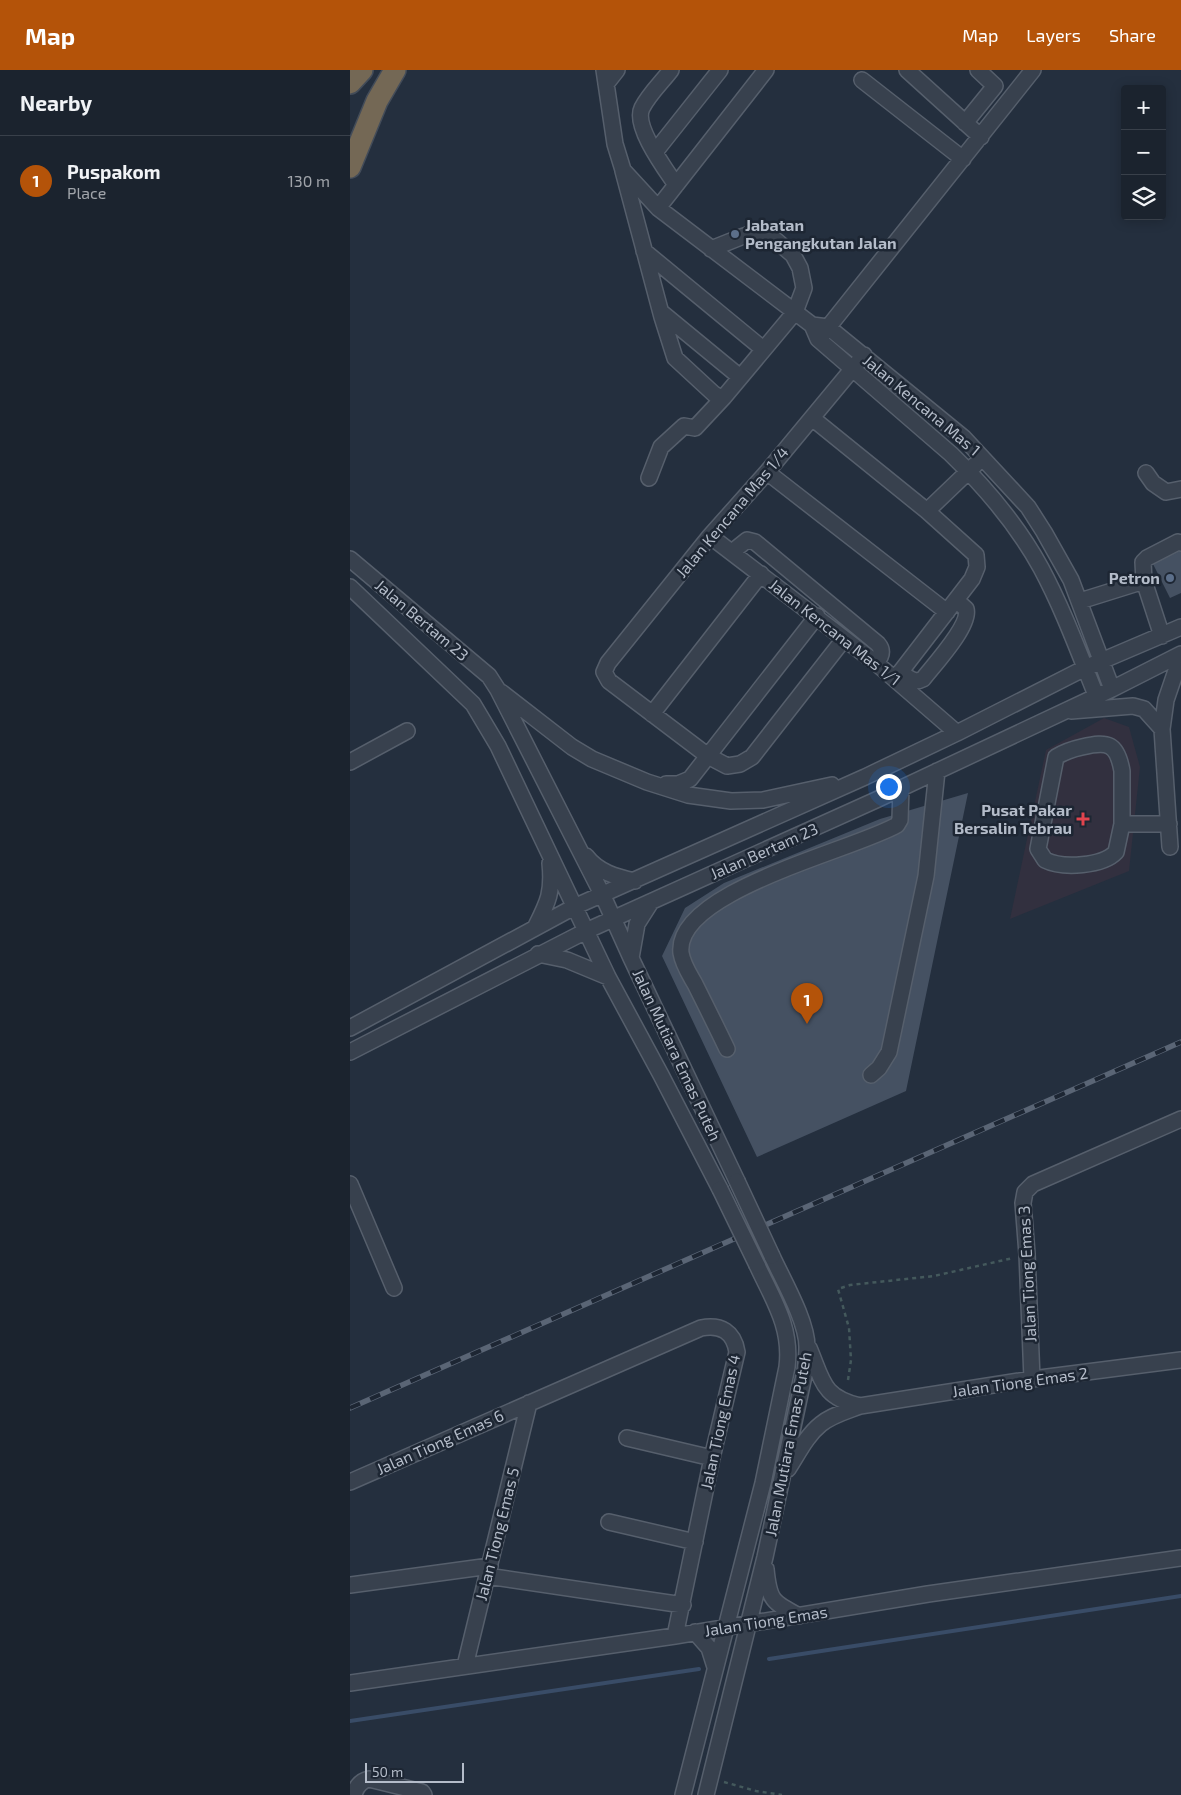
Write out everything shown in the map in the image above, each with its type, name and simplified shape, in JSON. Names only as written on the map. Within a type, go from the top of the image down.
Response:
[{"type":"highway","points":[[350,83],[362,70]]},
{"type":"highway","points":[[350,167],[377,101],[395,70]]},
{"type":"street","name":"Jalan Kencana Mas 1","points":[[617,70],[605,77],[615,144],[622,170],[658,208],[812,325],[818,339],[968,470],[1010,520],[1041,568],[1062,610],[1096,695]]},
{"type":"street","points":[[671,70],[641,110],[641,124],[654,152],[676,185]]},
{"type":"street","points":[[654,152],[720,70]]},
{"type":"street","points":[[658,208],[766,70]]},
{"type":"street","points":[[907,70],[981,136]]},
{"type":"street","points":[[818,339],[1032,70]]},
{"type":"street","points":[[965,123],[995,86],[986,73]]},
{"type":"street","points":[[862,80],[963,159]]},
{"type":"street","points":[[622,170],[675,358],[714,394],[718,397],[724,397]]},
{"type":"street","points":[[649,478],[661,447],[684,426],[695,428],[724,397],[795,312],[804,288],[800,268],[793,255],[772,237],[759,232],[741,236],[711,249]]},
{"type":"street","points":[[644,251],[763,349]]},
{"type":"street","points":[[661,312],[740,378]]},
{"type":"street","points":[[812,325],[828,327]]},
{"type":"street","name":"Jalan Kencana Mas 1","points":[[828,327],[964,438],[1028,507],[1059,558],[1080,601],[1112,689]]},
{"type":"street","name":"Jalan Kencana Mas 1/4","points":[[652,714],[609,681],[604,672],[608,662],[710,536],[767,472],[864,355]]},
{"type":"street","points":[[767,472],[951,606],[966,609],[966,619],[956,636],[919,682],[898,675],[951,606],[972,579],[977,567],[976,556],[927,511],[812,418]]},
{"type":"street","points":[[927,511],[968,470],[984,458]]},
{"type":"street","points":[[1146,473],[1153,483],[1166,492],[1181,489]]},
{"type":"street","name":"Jalan Kencana Mas 1/1","points":[[710,536],[876,662],[898,675],[957,733]]},
{"type":"street","points":[[732,552],[748,540],[755,542],[878,644],[881,647],[881,655],[876,662]]},
{"type":"street","points":[[1162,636],[1144,581],[1143,562],[1178,542],[1181,543]]},
{"type":"street","name":"Jalan Bertam 23","points":[[350,559],[489,676],[498,690],[603,896]]},
{"type":"street","points":[[760,574],[652,714],[708,756],[727,766],[740,764],[752,757],[844,638]]},
{"type":"street","points":[[1080,601],[1144,581]]},
{"type":"street","name":"Jalan Bertam 23","points":[[350,587],[473,704],[498,746],[574,907]]},
{"type":"street","points":[[647,782],[684,783],[690,779],[817,616]]},
{"type":"street","name":"Jalan Bertam 23","points":[[350,1028],[574,907],[603,896],[865,777],[1085,668],[1181,627]]},
{"type":"street","points":[[1170,847],[1162,729],[1166,700],[1181,655]]},
{"type":"street","name":"Jalan Bertam 23","points":[[350,1052],[538,954],[613,918],[901,788],[1181,655]]},
{"type":"street","points":[[498,690],[578,751],[592,759],[647,782],[688,795],[731,801],[763,800],[865,777]]},
{"type":"street","points":[[1065,711],[1133,706],[1144,709],[1162,729]]},
{"type":"street","points":[[350,762],[407,730]]},
{"type":"street","points":[[1099,743],[1113,749],[1122,771],[1122,824],[1116,852],[1104,861],[1067,865],[1045,860],[1038,849],[1056,757],[1075,749],[1099,743]]},
{"type":"street","points":[[871,1075],[879,1068],[889,1052],[926,876],[937,771]]},
{"type":"street","points":[[727,1049],[682,956],[681,948],[688,930],[705,910],[738,889],[897,825],[900,820],[901,788]]},
{"type":"street","points":[[1122,824],[1169,824]]},
{"type":"street","points":[[576,843],[593,865],[616,877],[635,881]]},
{"type":"street","points":[[535,928],[549,901],[552,881],[549,855]]},
{"type":"street","name":"Jalan Mutiara Emas Puteh","points":[[603,896],[798,1312],[808,1346],[805,1371],[783,1479],[706,1795]]},
{"type":"street","points":[[631,958],[637,924],[651,902]]},
{"type":"street","name":"Jalan Mutiara Emas Puteh","points":[[574,907],[608,977],[662,1075],[720,1189],[782,1320],[787,1334],[789,1350],[763,1483],[683,1795]]},
{"type":"street","points":[[538,954],[567,960],[608,977]]},
{"type":"street","name":"Jalan Tiong Emas 3","points":[[1032,1379],[1023,1203],[1025,1192],[1033,1184],[1181,1119]]},
{"type":"street","points":[[350,1184],[394,1288]]},
{"type":"street","name":"Jalan Tiong Emas 4","points":[[530,1403],[701,1328],[710,1326],[720,1327],[733,1338],[737,1352],[712,1458],[683,1605],[675,1636]]},
{"type":"street","name":"Jalan Tiong Emas 2","points":[[808,1346],[823,1384],[833,1396],[844,1402],[860,1406]]},
{"type":"street","name":"Jalan Tiong Emas 2","points":[[783,1479],[808,1438],[821,1424],[834,1416],[860,1406],[1032,1379],[1181,1360]]},
{"type":"street","name":"Jalan Tiong Emas 6","points":[[350,1482],[530,1403]]},
{"type":"street","name":"Jalan Tiong Emas 5","points":[[465,1666],[530,1403]]},
{"type":"street","points":[[627,1438],[712,1458]]},
{"type":"street","points":[[609,1522],[695,1542]]},
{"type":"street","points":[[765,1557],[768,1586],[772,1598],[778,1606],[799,1616]]},
{"type":"street","name":"Jalan Tiong Emas","points":[[350,1683],[675,1636],[928,1594],[1181,1558]]},
{"type":"street","points":[[350,1585],[488,1571],[683,1605]]},
{"type":"street","points":[[696,1632],[709,1648],[715,1668]]},
{"type":"street","points":[[354,1795],[363,1780],[369,1779],[422,1792],[424,1795]]},
{"type":"path","points":[[848,1380],[852,1360],[849,1328],[838,1289],[850,1285],[934,1276],[1027,1254]]},
{"type":"path","points":[[710,1778],[756,1791],[782,1795]]},
{"type":"shaded area","name":"Pusat Pakar Bersalin Tebrau","points":[[1104,718],[1129,727],[1140,767],[1129,871],[1010,919],[1046,750]]},
{"type":"building","name":"Petron","points":[[1181,550],[1181,593],[1170,598],[1153,564]]},
{"type":"building","points":[[968,793],[906,1091],[757,1157],[662,956],[685,908],[724,883],[880,819]]},
{"type":"waterway","points":[[769,1659],[1181,1596]]},
{"type":"waterway","points":[[350,1721],[699,1669]]},
{"type":"railway","points":[[350,1408],[1181,1042]]},
{"type":"place","name":"Jabatan Pengangkutan Jalan","points":[[735,234]]},
{"type":"place","name":"Petron","points":[[1170,578]]},
{"type":"place","name":"Pusat Pakar Bersalin Tebrau","points":[[1083,819]]},
{"type":"place","name":"Puspakom","points":[[807,1024]]}]
